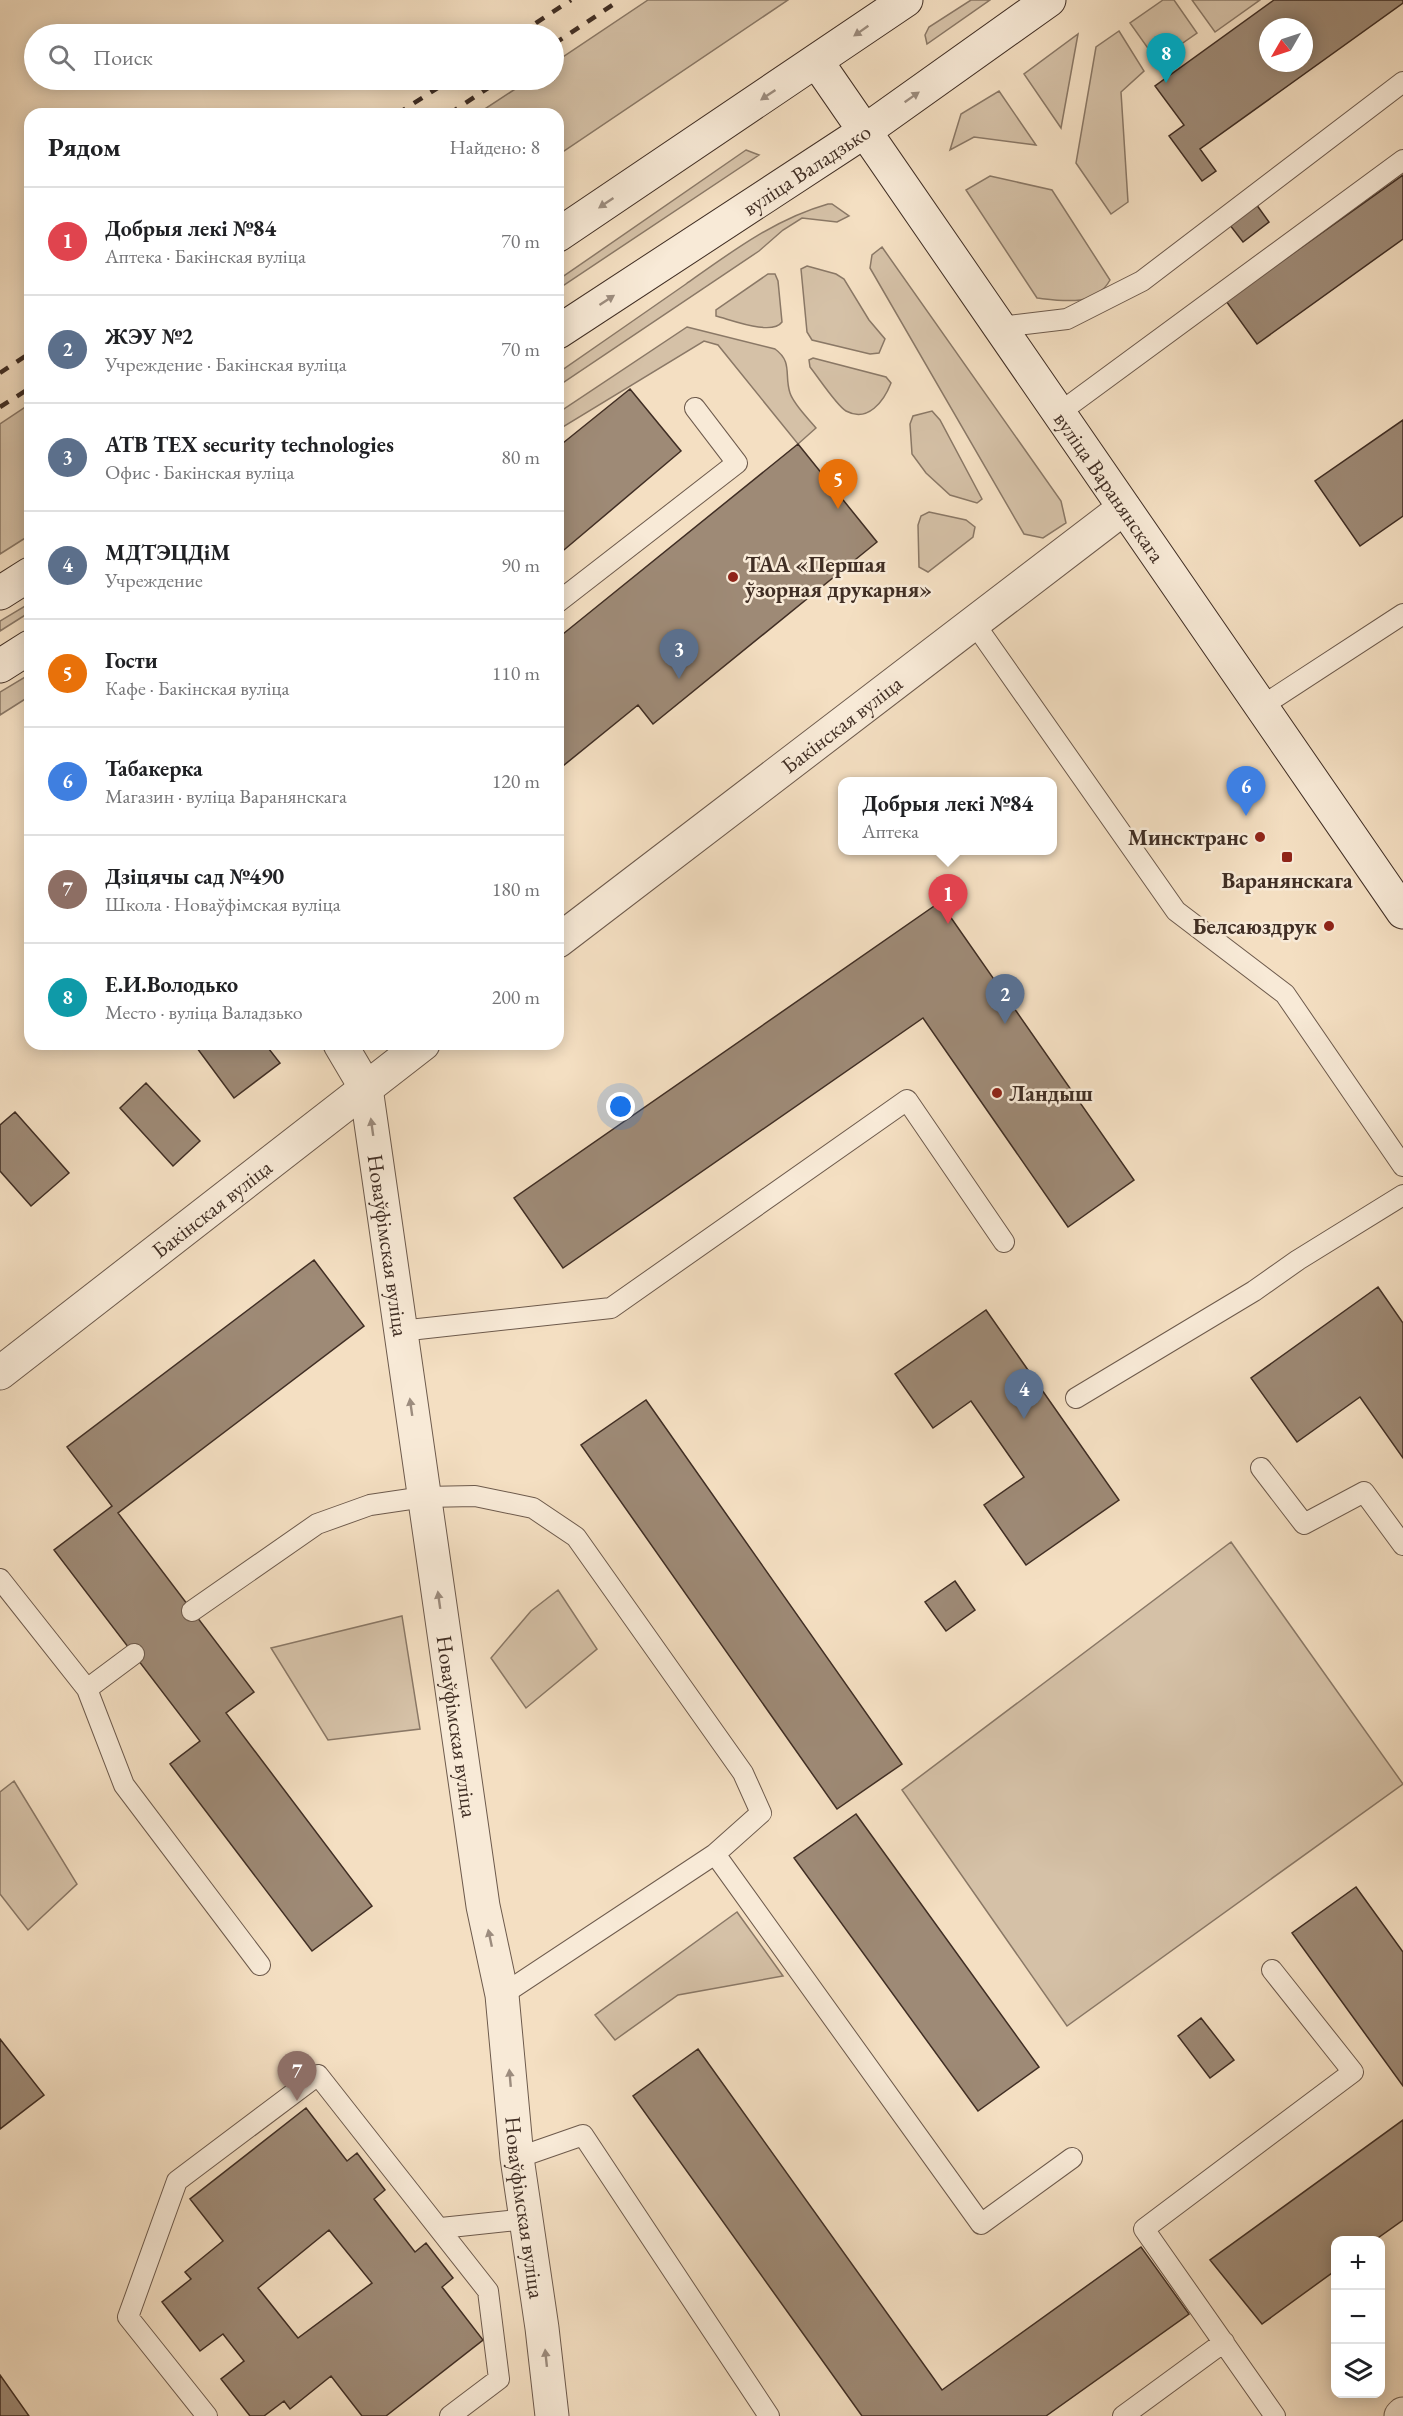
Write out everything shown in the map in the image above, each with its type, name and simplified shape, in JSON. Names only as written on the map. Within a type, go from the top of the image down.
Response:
[{"type":"street","points":[[564,231],[906,0]]},
{"type":"street","name":"вуліца Валадзько","points":[[564,328],[865,131],[1049,0]]},
{"type":"street","name":"вуліца Варанянскага","points":[[817,62],[1262,706],[1398,895]]},
{"type":"street","name":"Бакінская вуліца","points":[[564,936],[1124,508]]},
{"type":"street","points":[[0,592],[24,578]]},
{"type":"street","points":[[0,666],[24,651]]},
{"type":"street","name":"Новаўфімская вуліца","points":[[344,1050],[366,1088],[483,1906],[501,1995],[517,2158],[552,2416]]},
{"type":"street","name":"Бакінская вуліца","points":[[0,1373],[415,1050]]},
{"type":"lane","points":[[1000,327],[1067,320],[1142,281],[1403,82]]},
{"type":"lane","points":[[1059,413],[1403,160]]},
{"type":"lane","points":[[564,597],[737,463],[694,408]]},
{"type":"lane","points":[[1262,706],[1403,614]]},
{"type":"lane","points":[[974,623],[1176,911],[1285,994],[1403,1166]]},
{"type":"lane","points":[[400,1331],[611,1308],[907,1100],[1004,1242]]},
{"type":"lane","points":[[1076,1398],[1254,1291],[1298,1260],[1403,1195]]},
{"type":"lane","points":[[1262,1467],[1304,1524],[1364,1492],[1403,1545]]},
{"type":"lane","points":[[192,1611],[317,1524],[370,1505],[424,1497],[475,1496],[533,1508],[576,1537],[743,1773],[761,1813],[715,1854],[501,1995]]},
{"type":"lane","points":[[0,1579],[87,1689],[124,1785],[260,1965]]},
{"type":"lane","points":[[87,1689],[134,1654]]},
{"type":"lane","points":[[715,1854],[981,2224],[1072,2158]]},
{"type":"lane","points":[[1272,1970],[1353,2072],[1144,2229],[1275,2416]]},
{"type":"lane","points":[[207,2416],[128,2317],[177,2181],[318,2075],[488,2290],[499,2379],[450,2416]]},
{"type":"lane","points":[[517,2158],[583,2135],[769,2416]]},
{"type":"lane","points":[[441,2228],[527,2219]]},
{"type":"lane","points":[[1123,2416],[1224,2342]]},
{"type":"shaded area","points":[[648,0],[788,0],[564,151],[564,108],[486,108],[514,90],[564,90],[564,56]]},
{"type":"shaded area","points":[[971,0],[990,0],[927,44],[925,35],[929,27]]},
{"type":"shaded area","points":[[1163,0],[1174,0],[1197,33],[1157,61],[1130,23]]},
{"type":"shaded area","points":[[1192,0],[1260,0],[1215,32]]},
{"type":"shaded area","points":[[1119,31],[1144,71],[1121,92],[1128,202],[1111,214],[1076,163],[1096,47]]},
{"type":"shaded area","points":[[1078,34],[1061,128],[1024,74]]},
{"type":"shaded area","points":[[999,91],[1036,145],[974,137],[950,150],[961,114]]},
{"type":"shaded area","points":[[746,150],[759,155],[564,285],[564,276]]},
{"type":"shaded area","points":[[990,176],[1052,190],[1110,280],[1104,289],[1096,295],[1078,300],[1037,298],[966,190]]},
{"type":"shaded area","points":[[832,204],[849,216],[837,222],[802,218],[783,230],[759,251],[564,382],[564,369],[737,249],[772,227],[809,210]]},
{"type":"shaded area","points":[[882,247],[1061,501],[1066,523],[1043,538],[1024,534],[870,268],[872,255]]},
{"type":"shaded area","points":[[807,266],[836,274],[844,279],[869,320],[885,339],[879,353],[870,354],[812,340],[807,332],[801,269]]},
{"type":"shaded area","points":[[768,274],[775,274],[778,281],[782,322],[770,328],[716,316],[716,310]]},
{"type":"shaded area","points":[[687,327],[775,349],[781,354],[786,364],[788,386],[792,398],[816,428],[798,444],[718,345],[704,341],[564,426],[564,409]]},
{"type":"shaded area","points":[[813,358],[886,377],[891,383],[884,397],[874,408],[868,412],[854,414],[846,411],[838,403],[810,367],[809,360]]},
{"type":"shaded area","points":[[24,408],[24,539],[0,554],[0,424]]},
{"type":"shaded area","points":[[932,411],[940,420],[982,499],[977,503],[950,495],[926,473],[912,454],[910,424],[913,416]]},
{"type":"shaded area","points":[[929,512],[966,520],[975,527],[973,537],[928,572],[919,567],[918,525],[921,516]]},
{"type":"shaded area","points":[[24,607],[24,616],[0,631],[0,621]]},
{"type":"shaded area","points":[[24,678],[24,700],[0,715],[0,692]]},
{"type":"shaded area","points":[[1231,1542],[1403,1784],[1067,2026],[902,1790]]},
{"type":"shaded area","points":[[558,1590],[597,1649],[526,1708],[491,1658],[531,1611]]},
{"type":"shaded area","points":[[402,1616],[420,1729],[328,1740],[271,1648]]},
{"type":"shaded area","points":[[14,1781],[77,1884],[28,1930],[0,1894],[0,1792]]},
{"type":"shaded area","points":[[737,1912],[783,1976],[678,1995],[615,2040],[595,2015]]},
{"type":"building","points":[[1274,0],[1403,0],[1403,3],[1313,68],[1313,18],[1259,18],[1259,72],[1307,72],[1200,149],[1216,171],[1202,181],[1169,136],[1184,125],[1155,86]]},
{"type":"building","points":[[1403,175],[1403,239],[1257,344],[1226,301]]},
{"type":"building","points":[[1256,204],[1269,222],[1243,242],[1229,224]]},
{"type":"building","points":[[630,389],[681,451],[564,550],[564,442]]},
{"type":"building","points":[[1403,420],[1403,516],[1360,546],[1315,481]]},
{"type":"building","name":"ТАА «Першая ўзорная друкарня»","points":[[798,444],[877,542],[653,724],[638,705],[564,765],[564,633]]},
{"type":"building","points":[[940,902],[1134,1180],[1068,1227],[923,1018],[563,1268],[514,1198]]},
{"type":"building","points":[[198,1050],[270,1050],[280,1063],[234,1098]]},
{"type":"building","points":[[146,1083],[200,1141],[173,1166],[120,1108]]},
{"type":"building","points":[[15,1112],[69,1173],[31,1206],[0,1171],[0,1125]]},
{"type":"building","points":[[314,1260],[364,1326],[118,1513],[254,1692],[226,1713],[372,1906],[312,1951],[170,1764],[200,1741],[54,1550],[112,1506],[67,1447]]},
{"type":"building","points":[[1378,1287],[1403,1323],[1403,1458],[1360,1397],[1297,1442],[1251,1378]]},
{"type":"building","points":[[986,1310],[1119,1500],[1026,1565],[984,1505],[1024,1477],[971,1401],[933,1428],[895,1374]]},
{"type":"building","points":[[646,1400],[902,1764],[837,1809],[581,1445]]},
{"type":"building","points":[[955,1581],[975,1610],[946,1631],[925,1602]]},
{"type":"building","points":[[856,1814],[1039,2067],[978,2111],[794,1858]]},
{"type":"building","points":[[1356,1887],[1403,1952],[1403,2086],[1292,1933]]},
{"type":"building","points":[[1201,2018],[1234,2060],[1210,2078],[1178,2036]]},
{"type":"building","points":[[0,2039],[44,2095],[0,2129]]},
{"type":"building","points":[[698,2049],[942,2390],[1141,2247],[1189,2314],[1046,2416],[862,2416],[633,2096]]},
{"type":"building","points":[[306,2108],[347,2161],[357,2153],[385,2190],[374,2199],[415,2252],[426,2243],[453,2278],[442,2287],[483,2340],[386,2416],[362,2416],[331,2376],[290,2409],[284,2401],[264,2416],[250,2416],[221,2379],[244,2361],[223,2334],[200,2351],[162,2302],[191,2279],[185,2272],[223,2241],[190,2199]],"holes":[[[329,2230],[372,2283],[298,2338],[258,2288]]]},
{"type":"building","points":[[1403,2120],[1403,2220],[1381,2236],[1331,2236],[1331,2274],[1262,2324],[1210,2260]]},
{"type":"building","points":[[0,2375],[29,2416],[0,2416]]},
{"type":"railway","points":[[534,24],[571,0]]},
{"type":"railway","points":[[564,37],[620,0]]},
{"type":"railway","points":[[406,108],[434,90]]},
{"type":"railway","points":[[458,108],[485,90]]},
{"type":"railway","points":[[0,373],[24,357]]},
{"type":"railway","points":[[0,407],[24,392]]},
{"type":"place","name":"Е.И.Володько","points":[[1166,83]]},
{"type":"place","name":"Гости","points":[[838,509]]},
{"type":"place","name":"ТАА «Першая ўзорная друкарня»","points":[[733,577]]},
{"type":"place","name":"ATB TEX security technologies","points":[[679,679]]},
{"type":"place","name":"Табакерка","points":[[1246,816]]},
{"type":"place","name":"Минсктранс","points":[[1260,837]]},
{"type":"place","name":"Варанянскага","points":[[1287,857]]},
{"type":"place","name":"Добрыя лекі №84","points":[[948,924]]},
{"type":"place","name":"Белсаюздрук","points":[[1329,926]]},
{"type":"place","name":"ЖЭУ №2","points":[[1005,1024]]},
{"type":"place","name":"Ландыш","points":[[997,1093]]},
{"type":"place","name":"МДТЭЦДіМ","points":[[1024,1419]]},
{"type":"place","name":"Дзіцячы сад №490","points":[[297,2101]]}]
